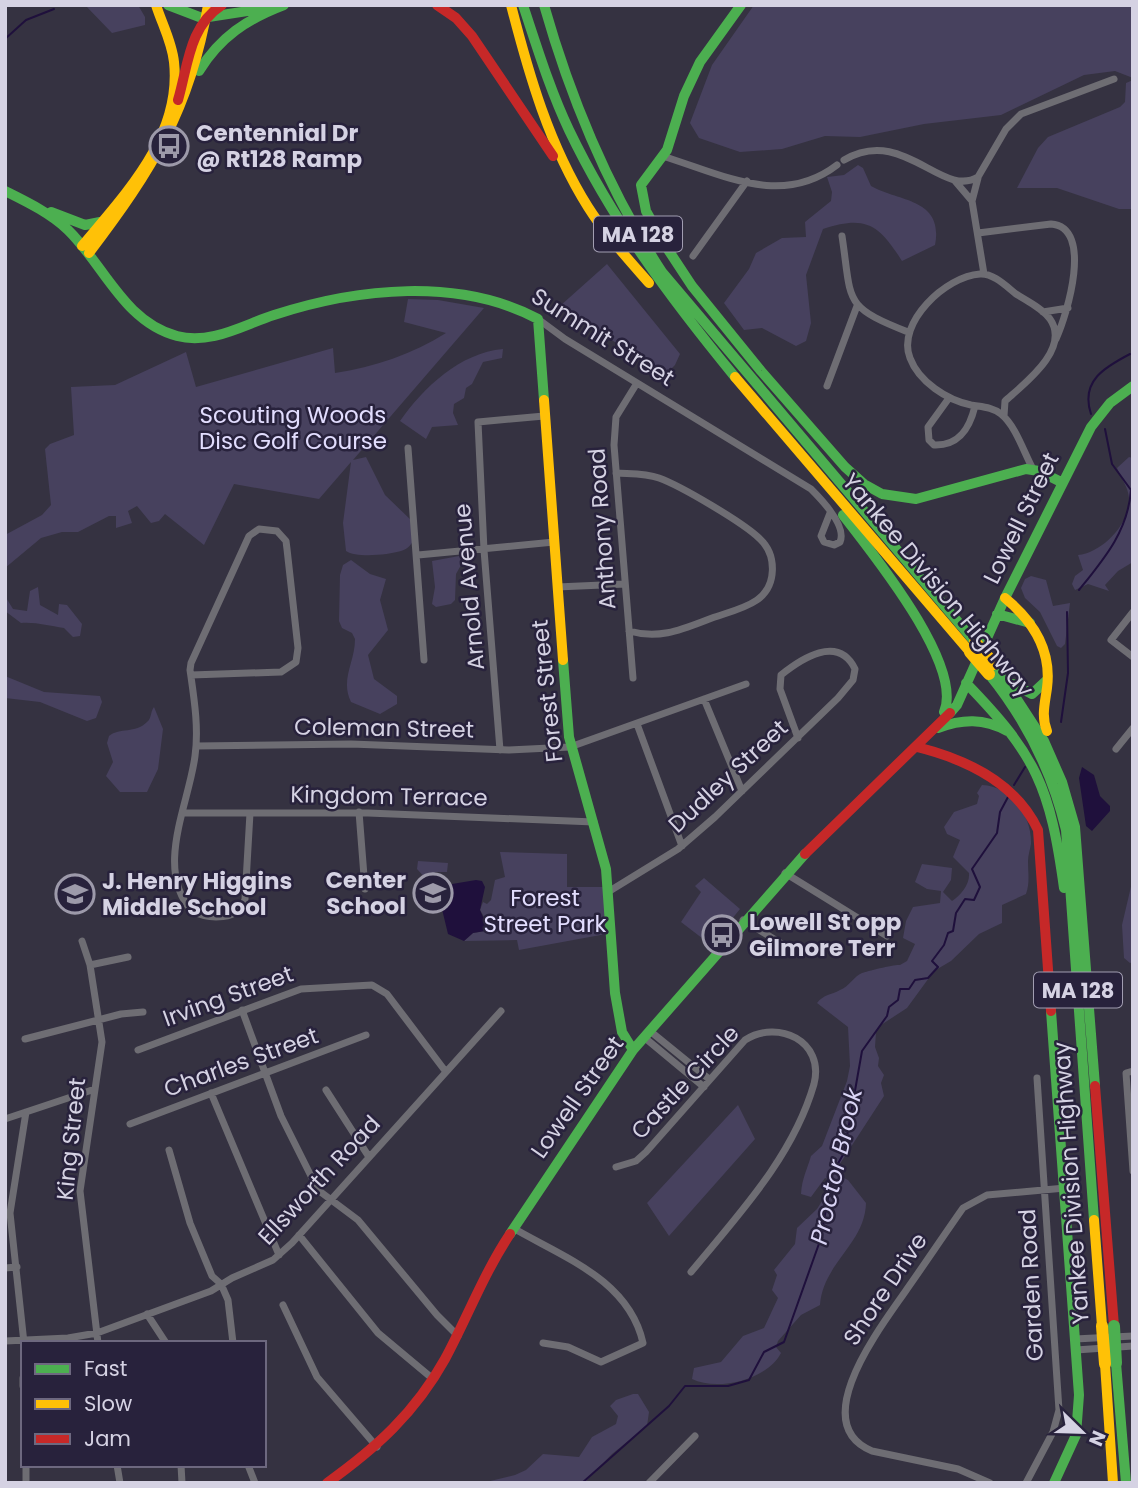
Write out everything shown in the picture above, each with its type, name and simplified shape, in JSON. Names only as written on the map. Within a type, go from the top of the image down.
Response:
[{"type":"main road","points":[[156,5],[174,62],[175,91],[169,120]]},
{"type":"main road","points":[[168,5],[186,16],[206,19],[282,5]]},
{"type":"main road","points":[[191,87],[208,5]]},
{"type":"main road","points":[[85,249],[103,220],[146,164],[181,92],[197,31],[222,5]]},
{"type":"main road","points":[[85,249],[152,169],[211,52],[229,32],[261,13],[282,5]]},
{"type":"main road","points":[[437,5],[456,18],[472,36]]},
{"type":"main road","points":[[453,5],[604,229],[649,284],[715,354]]},
{"type":"main road","points":[[512,5],[539,106],[577,188]]},
{"type":"main road","name":"Yankee Division Highway","points":[[523,5],[555,102],[593,182],[645,265],[780,431],[973,647]]},
{"type":"main road","name":"Yankee Division Highway","points":[[544,5],[558,58],[575,102],[652,258],[686,304],[991,669],[1028,709],[1050,750],[1067,793],[1077,838],[1108,1326],[1112,1483]]},
{"type":"main road","points":[[662,156],[670,144],[695,71],[741,5]]},
{"type":"main road","name":"Yankee Division Highway","points":[[662,156],[643,180],[640,191],[659,237],[685,278],[845,467],[880,495],[897,501],[911,501],[1009,473],[1033,469]]},
{"type":"main road","name":"Summit Street","points":[[5,191],[58,221],[85,249],[141,318],[176,336],[214,337],[284,313],[415,290],[498,302],[520,308],[538,318]]},
{"type":"main road","points":[[32,205],[85,225],[103,220]]},
{"type":"main road","name":"Forest Street","points":[[538,318],[570,747],[594,822],[608,892],[616,1005],[622,1032],[633,1050]]},
{"type":"main road","name":"Lowell Street","points":[[901,759],[938,728],[957,705],[997,614],[1061,482],[1096,420],[1116,398],[1133,386]]},
{"type":"main road","points":[[780,431],[917,620],[948,689],[944,712]]},
{"type":"main road","points":[[1033,469],[1061,482]]},
{"type":"main road","points":[[1005,597],[1030,623],[1045,649],[1048,677],[1043,719],[1073,797],[1077,838]]},
{"type":"main road","points":[[997,614],[1030,623]]},
{"type":"main road","points":[[991,669],[1026,693],[1037,692],[1048,677]]},
{"type":"main road","name":"Yankee Division Highway","points":[[991,669],[1026,723],[1055,785],[1068,842],[1108,1326]]},
{"type":"main road","points":[[966,683],[1015,737],[1035,768],[1047,800],[1074,936]]},
{"type":"main road","name":"Lowell Street","points":[[327,1483],[377,1447],[404,1419],[433,1379],[458,1336],[491,1264],[633,1050],[785,873],[901,759],[944,712],[966,683]]},
{"type":"main road","points":[[942,753],[934,738],[938,728],[959,721],[977,721],[1000,727],[1015,737]]},
{"type":"main road","points":[[917,747],[942,753],[1016,795],[1028,808],[1038,830],[1075,1345],[1077,1427],[1054,1483]]},
{"type":"main road","name":"Yankee Division Highway","points":[[1110,1363],[1118,1388],[1126,1483]]},
{"type":"main road","points":[[1118,1388],[1133,1471]]},
{"type":"street","points":[[984,274],[972,201],[978,177],[1006,129],[1021,114],[1114,79]]},
{"type":"street","points":[[662,156],[777,188],[793,187],[863,151],[885,149],[954,180],[970,181],[978,177]]},
{"type":"street","points":[[954,180],[972,201]]},
{"type":"street","points":[[693,256],[747,181]]},
{"type":"street","points":[[978,233],[1044,224],[1062,226],[1071,234],[1074,246],[1068,307],[1040,369],[1005,401],[988,408]]},
{"type":"street","points":[[842,236],[850,292],[857,306],[868,315],[908,332]]},
{"type":"street","points":[[1004,416],[988,408],[949,398],[924,378],[912,362],[907,349],[908,332],[920,311],[968,277],[984,274],[1043,312],[1053,326],[1052,345]]},
{"type":"street","points":[[827,386],[857,306]]},
{"type":"street","points":[[1043,312],[1068,307]]},
{"type":"street","points":[[851,325],[868,315]]},
{"type":"street","name":"Summit Street","points":[[538,318],[565,339],[807,486],[830,513]]},
{"type":"street","name":"Anthony Road","points":[[633,678],[616,473],[616,418],[637,383]]},
{"type":"street","points":[[949,398],[928,427],[929,440],[934,445],[942,445],[965,433],[975,406]]},
{"type":"street","points":[[1005,401],[1004,416],[1033,469]]},
{"type":"street","name":"Arnold Avenue","points":[[500,750],[484,550],[478,422],[544,416]]},
{"type":"street","points":[[408,448],[424,660]]},
{"type":"street","points":[[616,473],[649,475],[675,486],[755,534],[766,545],[772,559],[770,581],[757,600],[676,632],[647,636],[629,631]]},
{"type":"street","points":[[191,675],[281,672],[296,662],[298,648],[286,541],[277,531],[259,529],[249,536],[196,646],[191,663],[191,675],[196,746],[175,857],[181,892],[192,911],[209,916],[234,914],[244,904],[250,813]]},
{"type":"street","points":[[418,555],[554,542]]},
{"type":"street","points":[[557,587],[625,584]]},
{"type":"street","points":[[1133,612],[1111,640],[1133,657]]},
{"type":"street","name":"Dudley Street","points":[[608,892],[682,846],[798,738],[848,688],[855,669],[847,659],[824,651],[808,656],[781,675],[779,689],[798,738]]},
{"type":"street","name":"Coleman Street","points":[[196,746],[351,744],[500,750],[570,747],[746,684]]},
{"type":"street","points":[[704,699],[742,791]]},
{"type":"street","points":[[637,724],[682,846]]},
{"type":"street","points":[[1116,749],[1133,728]]},
{"type":"street","name":"Kingdom Terrace","points":[[182,813],[359,813],[594,822]]},
{"type":"street","points":[[359,813],[365,889]]},
{"type":"street","points":[[785,873],[887,936]]},
{"type":"street","points":[[743,920],[795,952]]},
{"type":"street","name":"King Street","points":[[82,941],[90,965],[102,1041],[80,1191],[98,1341]]},
{"type":"street","points":[[90,965],[128,957]]},
{"type":"street","name":"Irving Street","points":[[138,1050],[309,987],[375,986],[382,988],[393,1001],[446,1072]]},
{"type":"street","points":[[242,1010],[281,1116],[318,1191],[358,1220],[437,1315],[458,1336]]},
{"type":"street","name":"Ellsworth Road","points":[[32,1341],[97,1333],[206,1294],[279,1255],[501,1011]]},
{"type":"street","points":[[25,1039],[97,1020],[143,1012]]},
{"type":"street","name":"Castle Circle","points":[[616,1167],[636,1161],[646,1152],[745,1040],[764,1031],[796,1035],[807,1046],[814,1061],[813,1084],[780,1159],[691,1272]]},
{"type":"street","points":[[647,1034],[707,1083]]},
{"type":"street","name":"Charles Street","points":[[130,1124],[366,1035]]},
{"type":"street","points":[[1133,1070],[1126,1073],[1133,1171]]},
{"type":"street","name":"Garden Road","points":[[1026,1483],[1053,1432],[1059,1410],[1037,1078]]},
{"type":"street","points":[[5,1118],[95,1089]]},
{"type":"street","points":[[326,1090],[369,1157]]},
{"type":"street","points":[[211,1093],[279,1255]]},
{"type":"street","points":[[24,1341],[10,1205],[26,1112]]},
{"type":"street","points":[[169,1150],[190,1223],[212,1276],[221,1284],[228,1300],[233,1341]]},
{"type":"street","name":"Shore Drive","points":[[990,1483],[950,1467],[865,1448],[854,1439],[847,1427],[847,1404],[861,1357],[963,1208],[987,1195],[1065,1188]]},
{"type":"street","points":[[513,1228],[611,1286],[637,1322],[643,1343],[601,1362],[563,1345],[543,1343]]},
{"type":"street","points":[[299,1235],[378,1333],[433,1379]]},
{"type":"street","points":[[5,1268],[17,1267]]},
{"type":"street","points":[[283,1305],[303,1353],[317,1377],[377,1447]]},
{"type":"street","points":[[147,1314],[165,1341]]},
{"type":"street","points":[[1075,1345],[1133,1336]]},
{"type":"street","points":[[1075,1345],[1133,1346]]},
{"type":"street","points":[[649,1483],[695,1436]]},
{"type":"green space","points":[[85,5],[138,5],[145,17],[145,25],[112,33]]},
{"type":"green space","points":[[754,5],[1133,5],[1133,78],[1115,71],[1084,75],[1001,115],[924,124],[860,137],[825,136],[782,149],[740,152],[699,138],[690,123],[712,65]]},
{"type":"green space","points":[[1133,80],[1133,209],[1119,209],[1057,188],[1017,188],[1038,148],[1048,137],[1120,107],[1125,102],[1126,83]]},
{"type":"green space","points":[[858,165],[863,168],[871,186],[926,210],[933,218],[936,230],[935,245],[902,261],[887,239],[871,226],[851,223],[823,229],[806,275],[811,323],[806,341],[796,346],[762,328],[744,330],[724,303],[749,269],[756,253],[782,238],[806,237],[805,222],[831,201],[832,192],[827,177],[844,175]]},
{"type":"green space","points":[[607,264],[680,354],[675,365],[665,375],[560,306]]},
{"type":"green space","name":"Scouting Woods Disc Golf Course","points":[[408,299],[438,300],[484,308],[353,460],[366,457],[385,495],[413,522],[416,536],[406,549],[372,555],[357,555],[346,551],[343,523],[351,462],[319,499],[234,484],[204,545],[165,514],[159,521],[151,523],[137,506],[128,511],[132,523],[116,528],[116,516],[109,516],[78,532],[62,532],[41,538],[5,568],[5,535],[42,515],[51,505],[45,449],[50,444],[74,435],[71,387],[115,385],[186,352],[196,387],[333,348],[335,373],[364,367],[393,359],[446,333],[404,322]]},
{"type":"green space","points":[[503,349],[502,358],[483,362],[472,384],[466,388],[464,398],[454,404],[453,413],[458,425],[432,427],[426,439],[400,421],[420,396],[444,374],[472,357]]},
{"type":"green space","points":[[1129,457],[1133,458],[1133,562],[1118,571],[1105,585],[1109,591],[1088,584],[1075,590],[1072,584],[1075,576],[1083,570],[1078,555],[1105,543],[1125,517],[1129,498],[1117,468]]},
{"type":"green space","points":[[459,556],[465,558],[456,574],[455,600],[451,604],[436,607],[432,604],[435,587],[432,561]]},
{"type":"green space","points":[[351,560],[370,574],[386,579],[380,600],[388,630],[368,655],[374,679],[397,696],[397,704],[380,714],[351,702],[348,694],[347,678],[355,639],[352,633],[342,628],[339,621],[340,575],[343,565]]},
{"type":"green space","points":[[1031,576],[1046,580],[1053,606],[1070,603],[1065,644],[1061,648],[1057,646],[1040,612],[1025,598],[1021,588],[1025,579]]},
{"type":"green space","points":[[38,587],[40,605],[58,615],[59,604],[67,605],[82,624],[80,636],[73,637],[64,628],[21,623],[5,611],[5,596],[13,609],[27,611],[30,591]]},
{"type":"green space","points":[[5,676],[44,692],[100,696],[102,702],[96,718],[87,721],[40,702],[5,698]]},
{"type":"green space","points":[[154,707],[163,729],[158,769],[147,792],[120,792],[106,776],[113,762],[107,743],[109,736],[142,726],[149,720]]},
{"type":"green space","points":[[982,785],[1002,791],[1011,797],[1024,813],[1031,844],[1026,894],[1002,905],[1002,923],[979,934],[951,961],[934,971],[907,1008],[881,1025],[876,1032],[875,1047],[879,1058],[878,1066],[884,1075],[881,1083],[884,1096],[834,1173],[848,1180],[866,1203],[864,1217],[852,1242],[828,1277],[820,1305],[801,1315],[778,1341],[776,1347],[781,1353],[765,1370],[741,1381],[728,1383],[703,1383],[692,1379],[694,1368],[721,1362],[743,1336],[764,1328],[778,1298],[772,1290],[777,1275],[774,1270],[795,1244],[797,1228],[817,1209],[834,1182],[825,1178],[811,1197],[801,1194],[811,1156],[822,1146],[847,1081],[850,1066],[848,1027],[817,1003],[825,996],[843,989],[862,973],[907,961],[915,944],[903,938],[906,921],[913,907],[940,903],[941,891],[927,889],[915,882],[922,864],[952,868],[951,880],[943,892],[952,901],[962,892],[969,873],[953,857],[960,840],[947,834],[944,827],[954,812],[977,804],[977,793]]},
{"type":"green space","name":"Forest Street Park","points":[[500,852],[567,854],[567,887],[605,887],[606,934],[519,950],[517,940],[464,941],[473,933],[485,931],[487,922],[480,910],[483,902],[487,904],[491,900],[495,880],[505,877]]},
{"type":"green space","points":[[418,861],[448,863],[447,872],[435,872],[434,880],[427,880],[417,869]]},
{"type":"green space","points":[[704,878],[740,909],[711,945],[681,922],[701,892],[695,886]]},
{"type":"green space","points":[[1133,878],[1133,962],[1130,963],[1124,958],[1122,925]]},
{"type":"green space","points":[[738,1105],[755,1139],[669,1236],[647,1203]]},
{"type":"green space","points":[[638,1394],[649,1412],[647,1426],[612,1454],[584,1483],[482,1483],[526,1470],[543,1454],[579,1457],[592,1437],[616,1424],[618,1416],[610,1406],[616,1400]]},
{"type":"shaded area","points":[[1082,767],[1094,775],[1100,796],[1110,806],[1110,811],[1092,831],[1086,826],[1079,778]]},
{"type":"shaded area","points":[[482,881],[485,887],[480,910],[487,926],[485,931],[473,933],[464,941],[448,934],[441,905],[452,884]]},
{"type":"waterway","points":[[5,39],[26,20],[54,9]]},
{"type":"waterway","name":"Proctor Brook","points":[[1091,414],[1089,393],[1097,376],[1130,354]]},
{"type":"waterway","name":"Proctor Brook","points":[[1079,590],[1113,544],[1129,505],[1131,490],[1112,464],[1105,429]]},
{"type":"waterway","name":"Proctor Brook","points":[[1061,722],[1068,673],[1067,612]]},
{"type":"waterway","name":"Proctor Brook","points":[[1014,785],[1025,767]]},
{"type":"waterway","name":"Proctor Brook","points":[[582,1483],[669,1406],[685,1386],[728,1386],[749,1380],[764,1352],[784,1342],[821,1238],[832,1174],[844,1153],[862,1051],[887,1016],[889,1007],[898,1000],[900,989],[909,989],[915,980],[928,978],[938,967],[932,961],[944,945],[948,933],[953,931],[956,913],[965,899],[974,900],[980,887],[972,869],[997,833],[1000,812],[1008,797]]},
{"type":"traffic: fast","points":[[168,5],[202,18],[261,9]]},
{"type":"traffic: fast","points":[[199,71],[216,48],[235,30],[284,5]]},
{"type":"traffic: fast","points":[[523,5],[562,115],[604,196],[644,258],[735,377]]},
{"type":"traffic: fast","points":[[544,5],[566,75],[593,143],[625,209],[662,272],[975,642]]},
{"type":"traffic: fast","points":[[741,5],[700,62],[684,96],[667,150],[641,185],[646,211],[692,286],[761,371],[845,467],[864,484],[882,494],[916,499],[1026,469],[1039,471],[1061,482]]},
{"type":"traffic: fast","points":[[5,191],[38,208],[61,224],[81,244],[129,306],[159,329],[177,336],[214,336],[306,306],[373,293],[442,292],[507,306],[538,319],[544,400]]},
{"type":"traffic: fast","points":[[51,212],[85,225],[100,222]]},
{"type":"traffic: fast","points":[[1005,598],[1091,427],[1110,403],[1133,386]]},
{"type":"traffic: fast","points":[[843,515],[893,582],[928,639],[941,667],[947,692],[944,712]]},
{"type":"traffic: fast","points":[[950,713],[957,705],[1005,598]]},
{"type":"traffic: fast","points":[[997,614],[1030,623]]},
{"type":"traffic: fast","points":[[563,660],[569,737],[606,869],[615,993],[622,1032],[633,1050]]},
{"type":"traffic: fast","points":[[994,664],[1044,741],[1062,782],[1075,827],[1095,1086]]},
{"type":"traffic: fast","points":[[989,674],[1015,710],[1046,767],[1066,830],[1094,1220]]},
{"type":"traffic: fast","points":[[1013,684],[1032,694],[1046,681]]},
{"type":"traffic: fast","points":[[966,683],[1025,753],[1036,775],[1053,824],[1064,888]]},
{"type":"traffic: fast","points":[[938,728],[973,721],[1007,731]]},
{"type":"traffic: fast","points":[[510,1234],[633,1050],[805,854]]},
{"type":"traffic: fast","points":[[1051,1011],[1079,1395],[1076,1435],[1054,1483]]},
{"type":"traffic: fast","points":[[1114,1326],[1116,1363]]},
{"type":"traffic: fast","points":[[1116,1363],[1126,1483]]},
{"type":"traffic: slow","points":[[82,246],[148,162],[169,115],[174,89],[174,62],[156,5]]},
{"type":"traffic: slow","points":[[89,253],[150,166],[179,108],[191,76],[208,5]]},
{"type":"traffic: slow","points":[[511,5],[533,83],[562,159],[595,217],[649,283]]},
{"type":"traffic: slow","points":[[735,377],[970,652]]},
{"type":"traffic: slow","points":[[544,400],[563,660]]},
{"type":"traffic: slow","points":[[1005,598],[1024,616],[1043,649],[1048,674],[1044,715],[1047,731]]},
{"type":"traffic: slow","points":[[975,642],[994,664]]},
{"type":"traffic: slow","points":[[970,652],[989,674]]},
{"type":"traffic: slow","points":[[1094,1220],[1102,1326]]},
{"type":"traffic: slow","points":[[1102,1326],[1105,1364]]},
{"type":"traffic: slow","points":[[1105,1364],[1113,1483]]},
{"type":"traffic: jam","points":[[178,100],[196,35],[211,14],[222,5]]},
{"type":"traffic: jam","points":[[437,5],[456,18],[472,36],[553,156]]},
{"type":"traffic: jam","points":[[805,854],[950,713]]},
{"type":"traffic: jam","points":[[917,747],[953,758],[987,775],[1017,799],[1038,830],[1051,1011]]},
{"type":"traffic: jam","points":[[1095,1086],[1114,1326]]},
{"type":"traffic: jam","points":[[327,1483],[378,1443],[421,1396],[445,1359],[510,1234]]},
{"type":"place","name":"Centennial Dr @ Rt128 Ramp","points":[[169,146]]},
{"type":"place","name":"Center School","points":[[433,893]]},
{"type":"place","name":"J. Henry Higgins Middle School","points":[[75,894]]},
{"type":"place","name":"Lowell St opp Gilmore Terr","points":[[722,935]]}]
